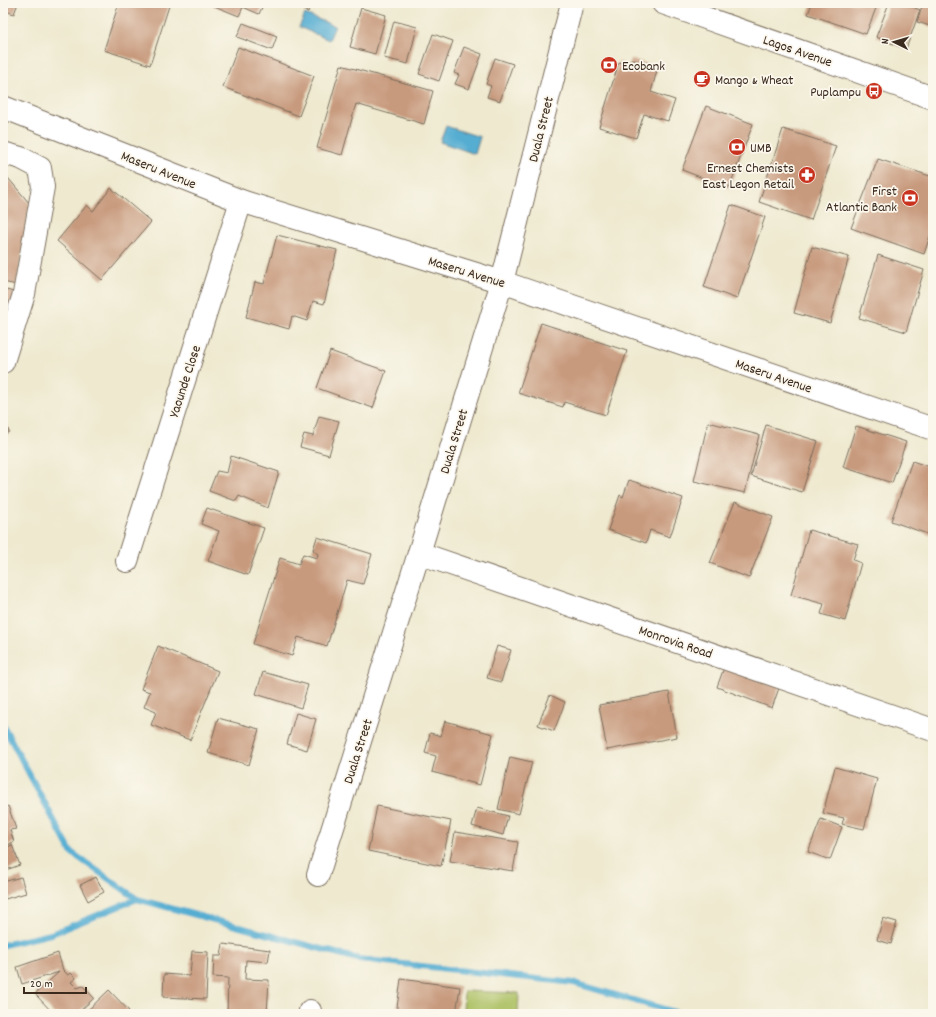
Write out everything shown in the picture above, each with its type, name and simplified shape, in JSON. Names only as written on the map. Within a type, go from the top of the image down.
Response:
[{"type":"street","name":"Duala Street","points":[[318,875],[420,553],[502,282],[572,3]]},
{"type":"street","name":"Lagos Avenue","points":[[663,3],[933,98]]},
{"type":"street","name":"Maseru Avenue","points":[[3,106],[241,201],[502,282],[933,429]]},
{"type":"street","points":[[3,153],[21,158],[40,168],[43,187],[24,294],[3,362]]},
{"type":"street","name":"Yaounde Close","points":[[127,561],[241,201]]},
{"type":"street","name":"Monrovia Road","points":[[420,553],[933,730]]},
{"type":"green space","points":[[464,991],[519,993],[518,1014],[463,1014]]},
{"type":"water","points":[[305,14],[335,26],[329,40],[299,27]]},
{"type":"water","points":[[446,126],[480,137],[475,154],[440,142]]},
{"type":"building","points":[[3,3],[18,3],[14,14],[3,10]]},
{"type":"building","points":[[119,3],[160,3],[169,6],[150,65],[104,50]]},
{"type":"building","points":[[207,3],[264,3],[259,14],[243,7],[239,16]]},
{"type":"building","points":[[286,3],[311,3],[308,12]]},
{"type":"building","points":[[812,3],[878,3],[866,34],[808,14]]},
{"type":"building","points":[[889,3],[903,3],[920,10],[906,49],[876,37]]},
{"type":"building","points":[[923,3],[933,3],[933,27],[917,22]]},
{"type":"building","points":[[361,8],[386,15],[375,54],[350,47]]},
{"type":"building","points":[[394,21],[417,27],[408,64],[384,58]]},
{"type":"building","points":[[243,23],[277,36],[272,50],[237,37]]},
{"type":"building","points":[[433,34],[453,41],[439,81],[419,74]]},
{"type":"building","points":[[238,47],[314,76],[299,116],[223,87]]},
{"type":"building","points":[[464,47],[482,54],[469,89],[455,84],[459,75],[454,73]]},
{"type":"building","points":[[495,58],[513,64],[500,101],[487,97],[491,86],[486,84]]},
{"type":"building","points":[[631,59],[658,67],[651,92],[675,100],[668,121],[644,114],[636,138],[599,127],[619,62],[629,65]]},
{"type":"building","points":[[341,65],[433,91],[424,124],[356,104],[342,155],[317,148]]},
{"type":"building","points":[[706,106],[753,124],[729,188],[682,170]]},
{"type":"building","points":[[783,129],[836,146],[811,220],[759,202]]},
{"type":"building","points":[[878,159],[933,177],[933,227],[924,254],[851,228]]},
{"type":"building","points":[[3,172],[30,204],[17,285],[3,282]]},
{"type":"building","points":[[111,188],[151,222],[102,280],[57,241],[87,205],[93,211]]},
{"type":"building","points":[[731,205],[765,217],[737,299],[704,287]]},
{"type":"building","points":[[277,235],[337,250],[324,304],[313,301],[307,321],[292,316],[289,329],[246,317],[255,282],[264,284]]},
{"type":"building","points":[[812,247],[849,257],[830,323],[794,313]]},
{"type":"building","points":[[878,255],[924,270],[906,332],[859,318]]},
{"type":"building","points":[[3,289],[20,294],[3,349]]},
{"type":"building","points":[[541,323],[627,351],[606,415],[564,402],[563,407],[518,393]]},
{"type":"building","points":[[330,351],[386,371],[373,408],[317,388]]},
{"type":"building","points":[[3,415],[9,432],[3,435]]},
{"type":"building","points":[[319,416],[339,421],[329,455],[300,447],[304,434],[313,436]]},
{"type":"building","points":[[708,422],[759,435],[745,493],[694,481]]},
{"type":"building","points":[[766,425],[818,441],[802,492],[751,476]]},
{"type":"building","points":[[856,426],[906,442],[892,483],[843,467]]},
{"type":"building","points":[[231,456],[279,472],[268,508],[239,496],[236,501],[209,491],[217,471],[227,473]]},
{"type":"building","points":[[912,461],[933,468],[933,536],[891,521]]},
{"type":"building","points":[[629,480],[683,498],[670,537],[650,530],[646,543],[608,530],[620,495],[623,497]]},
{"type":"building","points":[[735,502],[773,517],[749,578],[710,563]]},
{"type":"building","points":[[207,508],[264,528],[248,575],[208,561],[219,531],[201,524]]},
{"type":"building","points":[[809,530],[858,544],[853,560],[861,563],[845,621],[821,614],[824,604],[791,595]]},
{"type":"building","points":[[317,537],[372,554],[363,584],[347,580],[327,646],[298,637],[292,656],[253,644],[280,558],[299,564],[303,554],[317,558],[318,554],[313,550]]},
{"type":"building","points":[[158,646],[218,671],[190,740],[151,725],[156,712],[144,707],[150,692],[141,689]]},
{"type":"building","points":[[497,646],[511,650],[501,682],[487,678]]},
{"type":"building","points":[[725,665],[780,685],[772,708],[717,687]]},
{"type":"building","points":[[263,672],[308,685],[301,708],[256,694]]},
{"type":"building","points":[[669,692],[677,737],[607,750],[599,705]]},
{"type":"building","points":[[550,695],[565,702],[554,731],[538,725]]},
{"type":"building","points":[[296,713],[316,719],[307,750],[287,744]]},
{"type":"building","points":[[218,718],[259,729],[249,765],[208,753]]},
{"type":"building","points":[[445,721],[493,734],[480,785],[432,772],[436,756],[425,753],[430,733],[441,736]]},
{"type":"building","points":[[510,757],[532,762],[519,814],[498,809]]},
{"type":"building","points":[[835,767],[877,779],[864,829],[842,824],[844,818],[823,813]]},
{"type":"building","points":[[8,806],[16,829],[10,830],[14,842],[3,847],[3,808]]},
{"type":"building","points":[[377,806],[451,821],[441,866],[368,851]]},
{"type":"building","points":[[477,808],[508,816],[503,835],[472,826]]},
{"type":"building","points":[[821,819],[842,827],[830,860],[808,852]]},
{"type":"building","points":[[455,832],[518,842],[513,871],[450,861]]},
{"type":"building","points":[[12,845],[20,865],[3,871],[3,849]]},
{"type":"building","points":[[21,877],[26,893],[5,899],[3,882]]},
{"type":"building","points":[[96,877],[104,892],[88,901],[80,885]]},
{"type":"building","points":[[883,918],[897,922],[891,944],[877,940]]},
{"type":"building","points":[[223,944],[270,950],[268,962],[246,960],[245,979],[269,980],[267,1014],[227,1014],[228,978],[213,977],[214,956],[221,956]]},
{"type":"building","points":[[192,951],[208,952],[206,999],[163,997],[164,974],[190,976]]},
{"type":"building","points":[[58,953],[63,970],[68,975],[71,973],[76,978],[71,982],[77,988],[83,986],[94,998],[77,1014],[54,1014],[35,994],[59,972],[22,984],[17,967]]},
{"type":"building","points":[[401,979],[460,987],[456,1014],[396,1014]]},
{"type":"building","points":[[109,990],[129,1011],[125,1014],[84,1014]]},
{"type":"waterway","points":[[3,725],[71,852],[137,899]]},
{"type":"waterway","points":[[3,945],[51,934],[137,899],[358,959],[574,983],[681,1014]]},
{"type":"place","name":"Ecobank","points":[[609,65]]},
{"type":"place","name":"Mango & Wheat","points":[[702,79]]},
{"type":"place","name":"Puplampu","points":[[874,91]]},
{"type":"place","name":"UMB","points":[[737,147]]},
{"type":"place","name":"Ernest Chemists East Legon Retail","points":[[807,175]]},
{"type":"place","name":"First Atlantic Bank","points":[[910,198]]}]
